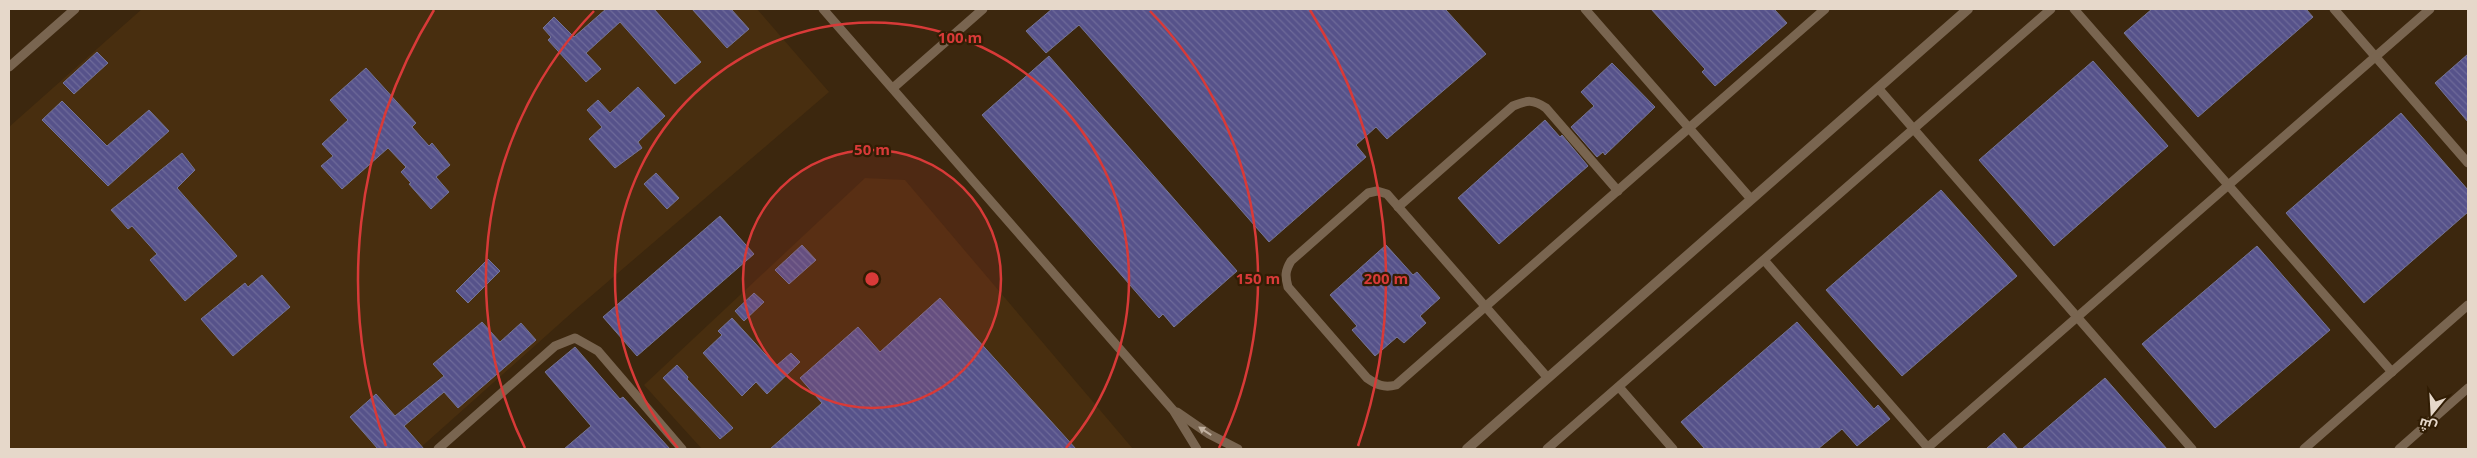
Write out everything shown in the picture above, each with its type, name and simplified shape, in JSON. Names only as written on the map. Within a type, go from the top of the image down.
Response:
[{"type":"street","points":[[1462,449],[1476,439],[1968,9]]},
{"type":"street","points":[[1467,449],[1476,439]]},
{"type":"lane","points":[[9,67],[75,9]]},
{"type":"lane","points":[[823,9],[1173,410],[1197,449]]},
{"type":"lane","points":[[893,88],[983,9]]},
{"type":"lane","points":[[1586,9],[1751,199]]},
{"type":"lane","points":[[1548,449],[2051,9]]},
{"type":"lane","points":[[2074,9],[2392,372]]},
{"type":"lane","points":[[2334,9],[2468,163]]},
{"type":"lane","points":[[1764,260],[1928,449],[2430,9]]},
{"type":"lane","points":[[1547,377],[1486,307],[1398,207],[1388,194],[1377,191],[1368,193],[1291,262],[1285,277],[1288,286],[1367,378],[1375,384],[1386,387],[1396,385],[1486,307],[1618,191],[1821,10]]},
{"type":"lane","points":[[1878,88],[2192,449]]},
{"type":"lane","points":[[1398,207],[1513,106],[1526,100],[1536,101],[1546,108],[1618,191]]},
{"type":"lane","points":[[2304,449],[2468,305]]},
{"type":"lane","points":[[438,449],[555,346],[575,338],[598,351],[682,449]]},
{"type":"lane","points":[[1619,387],[1672,449]]},
{"type":"lane","points":[[2399,449],[2468,388]]},
{"type":"lane","points":[[1173,410],[1209,434],[1238,449]]},
{"type":"shaded area","points":[[142,9],[757,9],[829,92],[576,309],[419,449],[9,449],[9,127]]},
{"type":"shaded area","points":[[865,178],[905,180],[1133,449],[702,449],[644,385]]},
{"type":"building","points":[[606,9],[654,9],[701,62],[675,84],[620,22],[586,53],[601,69],[586,82],[548,40],[551,37],[543,28],[554,17],[574,37]]},
{"type":"building","points":[[692,9],[731,9],[749,29],[727,48]]},
{"type":"building","points":[[1052,9],[1445,9],[1486,54],[1387,139],[1376,127],[1356,145],[1366,157],[1269,242],[1079,25],[1046,53],[1026,31]]},
{"type":"building","points":[[1651,9],[1774,9],[1787,23],[1715,86],[1702,72],[1705,69]]},
{"type":"building","points":[[2152,9],[2306,9],[2313,17],[2198,117],[2124,33]]},
{"type":"building","points":[[97,52],[108,63],[74,94],[63,83]]},
{"type":"building","points":[[2468,54],[2468,122],[2435,83]]},
{"type":"building","points":[[1049,56],[1237,271],[1174,327],[1163,314],[1159,318],[982,115]]},
{"type":"building","points":[[2093,61],[2168,146],[2054,246],[1979,160]]},
{"type":"building","points":[[1612,63],[1655,107],[1605,155],[1603,152],[1597,157],[1571,127],[1594,106],[1581,92]]},
{"type":"building","points":[[366,68],[416,123],[412,127],[429,146],[432,143],[450,165],[436,177],[449,192],[431,209],[401,172],[406,167],[388,148],[342,189],[321,166],[333,156],[322,144],[348,120],[330,100]]},
{"type":"building","points":[[638,87],[665,116],[638,142],[642,148],[615,168],[589,139],[602,127],[587,110],[598,100],[610,113]]},
{"type":"building","points":[[62,101],[107,146],[149,110],[169,131],[108,186],[42,120]]},
{"type":"building","points":[[2401,113],[2468,190],[2468,212],[2364,303],[2286,213]]},
{"type":"building","points":[[1545,120],[1560,137],[1562,135],[1588,166],[1499,244],[1458,198]]},
{"type":"building","points":[[182,153],[195,170],[177,188],[237,256],[185,301],[150,260],[157,254],[132,226],[128,229],[111,210]]},
{"type":"building","points":[[656,173],[679,198],[667,209],[644,184]]},
{"type":"building","points":[[1941,190],[2017,276],[1902,376],[1826,290]]},
{"type":"building","points":[[720,216],[754,254],[637,356],[603,317]]},
{"type":"building","points":[[802,245],[816,260],[789,284],[775,270]]},
{"type":"building","points":[[1386,245],[1413,275],[1417,272],[1440,298],[1420,316],[1426,323],[1404,343],[1397,337],[1375,356],[1352,330],[1357,326],[1330,295]]},
{"type":"building","points":[[2257,246],[2330,330],[2215,428],[2142,344]]},
{"type":"building","points":[[488,259],[500,271],[468,303],[456,291]]},
{"type":"building","points":[[262,275],[290,307],[233,356],[201,319],[245,283],[248,287]]},
{"type":"building","points":[[754,293],[764,302],[744,321],[735,311]]},
{"type":"building","points":[[940,298],[1076,449],[770,449],[822,403],[800,378],[858,327],[880,352]]},
{"type":"building","points":[[732,318],[776,366],[791,353],[800,362],[767,394],[756,382],[742,396],[703,353],[722,335],[718,331]]},
{"type":"building","points":[[482,322],[500,342],[521,323],[536,340],[458,408],[444,392],[404,426],[424,449],[378,449],[350,417],[376,394],[395,416],[444,376],[433,364]]},
{"type":"building","points":[[1797,322],[1874,409],[1878,405],[1890,419],[1857,446],[1842,429],[1818,449],[1705,449],[1681,422]]},
{"type":"building","points":[[575,347],[620,399],[623,397],[670,449],[564,449],[591,426],[545,372]]},
{"type":"building","points":[[677,365],[688,377],[687,379],[733,428],[720,439],[663,378]]},
{"type":"building","points":[[2105,378],[2167,449],[2022,449]]},
{"type":"building","points":[[2004,433],[2018,449],[1986,449]]}]
